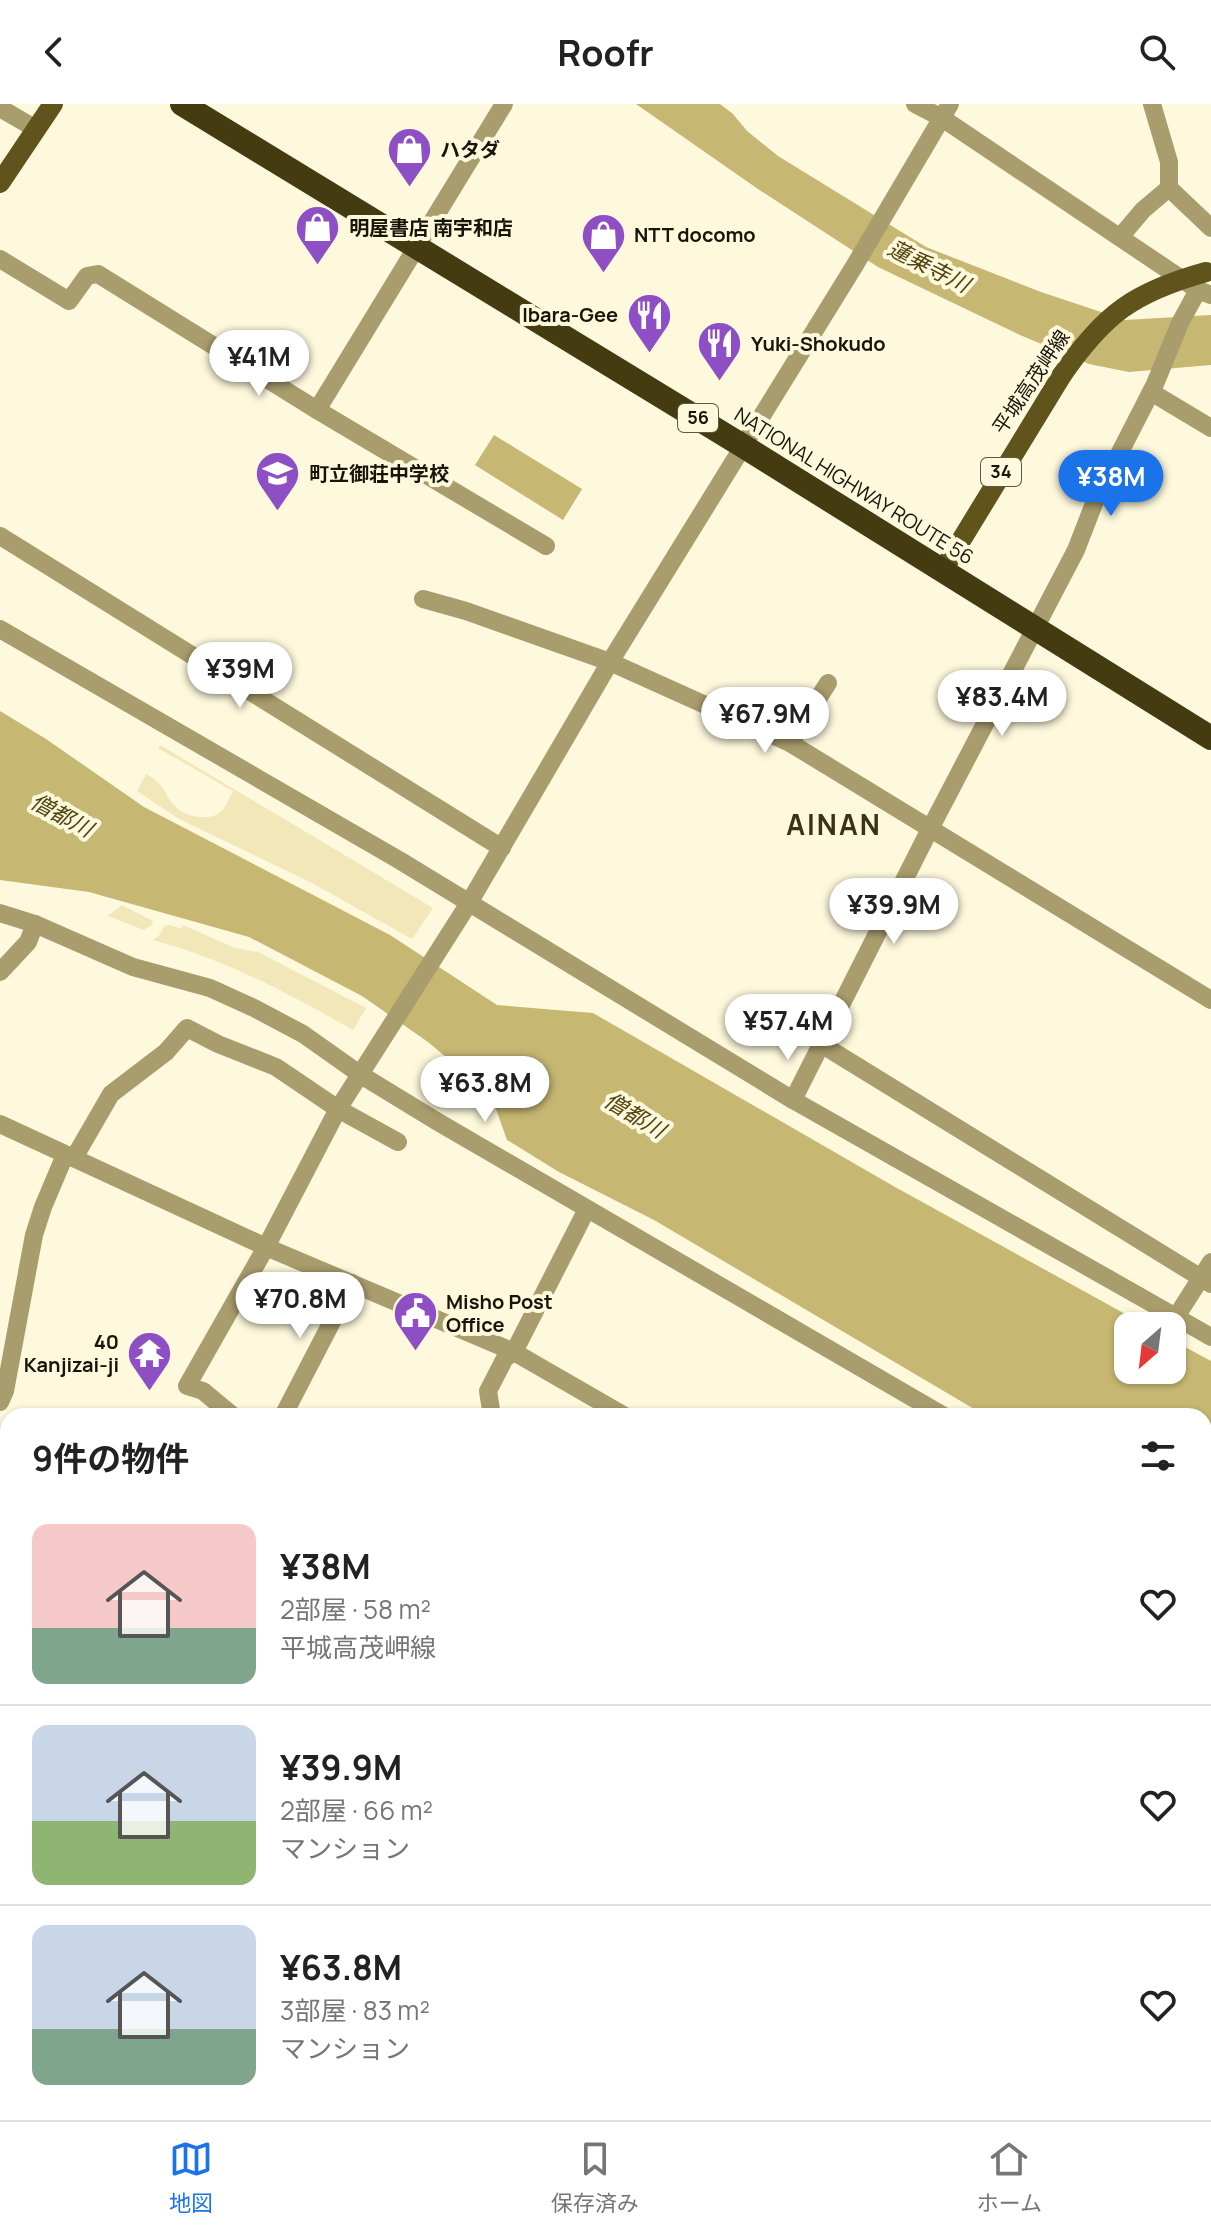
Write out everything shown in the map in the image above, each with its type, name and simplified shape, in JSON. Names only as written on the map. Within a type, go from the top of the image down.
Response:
[{"type":"highway","name":"NATIONAL HIGHWAY ROUTE 56","points":[[182,104],[1037,627],[1211,738]]},
{"type":"main road","points":[[0,183],[53,104]]},
{"type":"main road","name":"平城高茂岬線","points":[[943,570],[1062,375],[1105,320],[1134,299],[1165,283],[1206,282]]},
{"type":"street","points":[[317,410],[504,104]]},
{"type":"street","points":[[793,1100],[1076,550],[1095,501],[1153,388],[1180,323],[1206,282],[1121,236],[946,111],[915,104]]},
{"type":"street","points":[[1152,104],[1169,162],[1169,188],[1211,228]]},
{"type":"street","points":[[0,108],[36,129]]},
{"type":"street","points":[[223,1408],[203,1391],[187,1386],[266,1247],[338,1109],[467,906],[610,662],[946,111]]},
{"type":"street","points":[[1121,236],[1143,210],[1169,188]]},
{"type":"street","points":[[0,259],[69,301],[87,276],[98,274],[317,410],[546,546]]},
{"type":"street","points":[[1153,388],[1211,428]]},
{"type":"street","points":[[0,536],[502,848]]},
{"type":"street","points":[[423,599],[610,662],[790,743],[1211,1000]]},
{"type":"street","points":[[0,629],[385,852],[467,906],[793,1100],[1167,1312]]},
{"type":"street","points":[[790,743],[828,683]]},
{"type":"street","points":[[0,913],[35,924],[133,967],[221,993],[303,1034],[587,1209],[930,1408]]},
{"type":"street","points":[[0,972],[28,942],[35,924]]},
{"type":"street","points":[[0,1402],[5,1391],[4,1373],[34,1235],[43,1207],[70,1156],[111,1094],[166,1052],[187,1028],[276,1067],[338,1109],[398,1142]]},
{"type":"street","points":[[821,1044],[1206,1281]]},
{"type":"street","points":[[0,1124],[266,1247],[514,1352],[611,1408]]},
{"type":"street","points":[[491,1408],[488,1391],[505,1358],[514,1352],[587,1209]]},
{"type":"street","points":[[1180,1312],[1206,1281],[1211,1262]]},
{"type":"street","points":[[287,1408],[352,1283]]},
{"type":"street","points":[[1186,1323],[1211,1337]]},
{"type":"shaded area","points":[[160,745],[433,908],[412,939],[312,883],[179,819],[137,791],[146,774],[158,782],[180,810],[197,817],[215,815],[229,800],[233,791],[158,748]]},
{"type":"shaded area","points":[[122,905],[153,921],[152,925],[144,930],[108,916]]},
{"type":"shaded area","points":[[183,925],[235,948],[258,952],[366,1008],[353,1030],[231,967],[152,940],[165,926],[181,929]]},
{"type":"water","name":"蓮乗寺川","points":[[636,104],[720,104],[778,156],[926,247],[1041,292],[1125,320],[1211,315],[1211,365],[1129,372],[1089,364],[1020,335],[878,267]]},
{"type":"water","points":[[494,435],[582,489],[563,520],[475,465]]},
{"type":"water","name":"僧都川","points":[[0,711],[144,807],[390,935],[497,1005],[593,1013],[895,1187],[1122,1312],[1114,1312],[1114,1384],[1186,1384],[1186,1348],[1211,1361],[1211,1408],[972,1408],[654,1220],[559,1172],[507,1140],[491,1095],[428,1042],[362,996],[249,937],[89,892],[0,880]]},
{"type":"place","name":"ハタダ","points":[[409,189]]},
{"type":"place","name":"明屋書店 南宇和店","points":[[318,267]]},
{"type":"place","name":"NTT docomo","points":[[603,274]]},
{"type":"place","name":"Ibara-Gee","points":[[649,354]]},
{"type":"place","name":"Yuki-Shokudo","points":[[720,383]]},
{"type":"place","name":"町立御荘中学校","points":[[278,513]]},
{"type":"place","name":"Misho Post Office","points":[[415,1352]]},
{"type":"place","name":"40 Kanjizai-ji","points":[[150,1393]]},
{"type":"district","name":"AINAN","points":[[834,825]]}]
